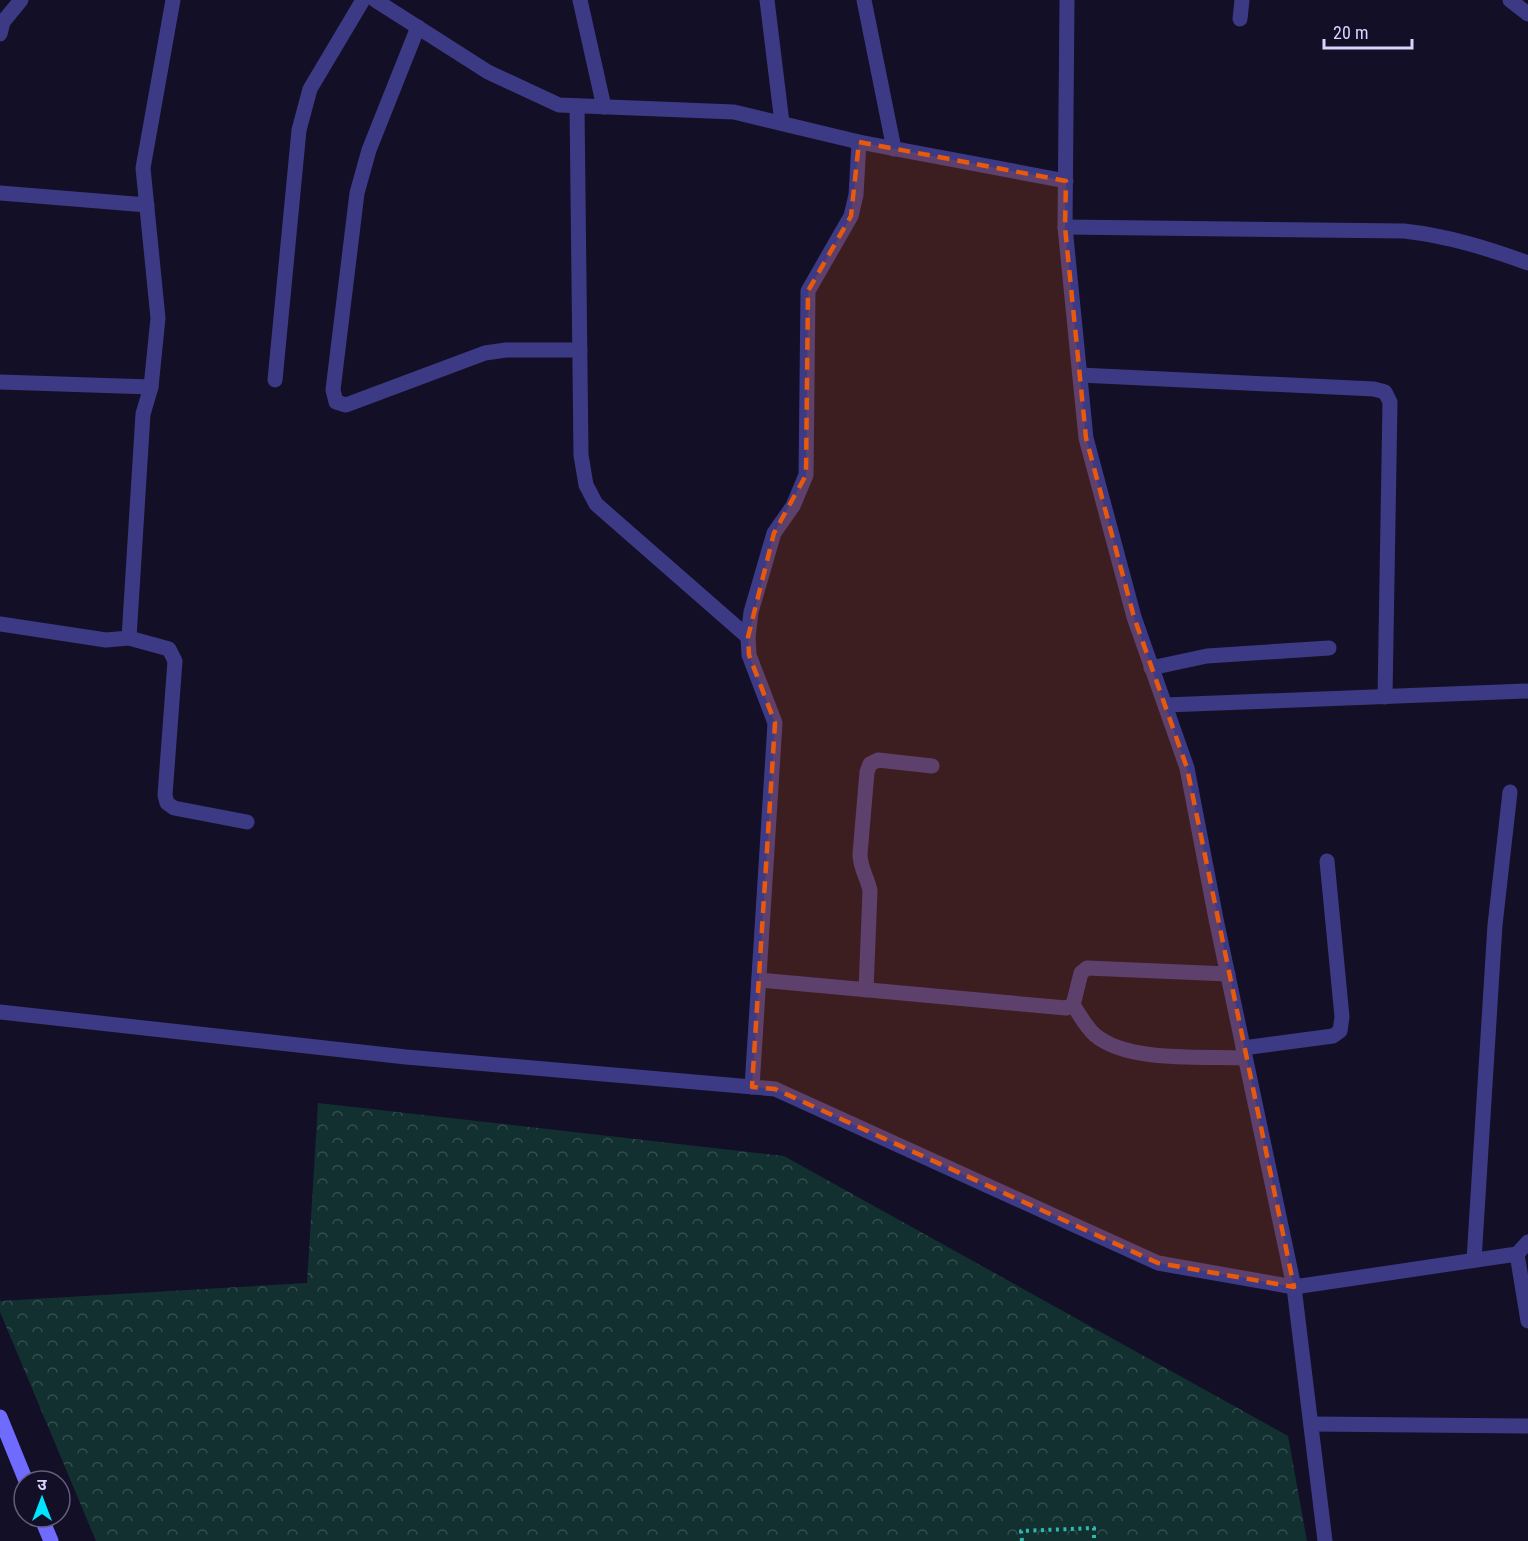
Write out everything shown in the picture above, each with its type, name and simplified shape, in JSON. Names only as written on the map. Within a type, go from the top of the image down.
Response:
[{"type":"main road","points":[[0,1417],[21,1469]]},
{"type":"street","points":[[0,34],[3,22],[21,0]]},
{"type":"street","points":[[129,638],[143,414],[151,387],[158,299],[144,168],[173,0]]},
{"type":"street","points":[[275,380],[299,130],[310,89],[363,0]]},
{"type":"street","points":[[375,0],[488,72],[559,105],[734,112],[859,142],[1066,181]]},
{"type":"street","points":[[579,0],[604,106]]},
{"type":"street","points":[[767,0],[782,123]]},
{"type":"street","points":[[864,0],[894,149]]},
{"type":"street","points":[[1068,0],[1065,227],[1086,438],[1134,617],[1187,768],[1294,1287],[1325,1541]]},
{"type":"street","points":[[1240,19],[1242,0]]},
{"type":"street","points":[[1510,0],[1528,14]]},
{"type":"street","points":[[418,27],[369,150],[357,193],[333,390],[336,402],[346,405],[485,353],[506,350],[580,350]]},
{"type":"street","points":[[577,106],[581,455],[586,485],[596,504],[748,637]]},
{"type":"street","points":[[752,1087],[775,723],[749,655],[748,637],[752,612],[774,532],[793,506],[806,475],[808,291],[851,216],[856,195],[859,142]]},
{"type":"street","points":[[0,193],[147,205]]},
{"type":"street","points":[[1065,227],[1404,231],[1438,235],[1478,244],[1528,263]]},
{"type":"street","points":[[1080,375],[1374,389],[1385,392],[1390,402],[1385,697]]},
{"type":"street","points":[[0,382],[151,387]]},
{"type":"street","points":[[0,624],[106,640],[129,638],[170,649],[175,661],[165,795],[167,803],[174,808],[248,822]]},
{"type":"street","points":[[1151,668],[1207,656],[1329,648]]},
{"type":"street","points":[[1165,705],[1528,691]]},
{"type":"street","points":[[866,990],[870,891],[869,881],[860,864],[860,854],[867,772],[870,764],[878,760],[932,766]]},
{"type":"street","points":[[1473,1260],[1495,925],[1510,792]]},
{"type":"street","points":[[1228,974],[1087,968],[1081,973],[1073,1005],[1087,1027],[1115,1047],[1139,1053],[1244,1053],[1333,1036],[1340,1031],[1342,1017],[1327,861]]},
{"type":"street","points":[[759,980],[1058,1008],[1073,1005]]},
{"type":"street","points":[[0,1012],[406,1057],[775,1089],[1158,1263],[1294,1287],[1517,1254],[1528,1242]]},
{"type":"street","points":[[1517,1254],[1528,1321]]},
{"type":"street","points":[[1311,1424],[1528,1425]]},
{"type":"path","points":[[1022,1541],[1021,1531],[1094,1528],[1094,1541]]},
{"type":"highlighted area","points":[[859,142],[1066,181],[1065,227],[1086,438],[1134,617],[1187,768],[1294,1287],[1158,1263],[775,1089],[752,1087],[775,723],[749,655],[748,637],[774,533],[806,475],[808,291],[851,216]]},
{"type":"green space","points":[[318,1103],[784,1156],[1288,1436],[1307,1541],[96,1541],[72,1484],[72,1469],[66,1469],[0,1312],[0,1301],[307,1283]]}]
